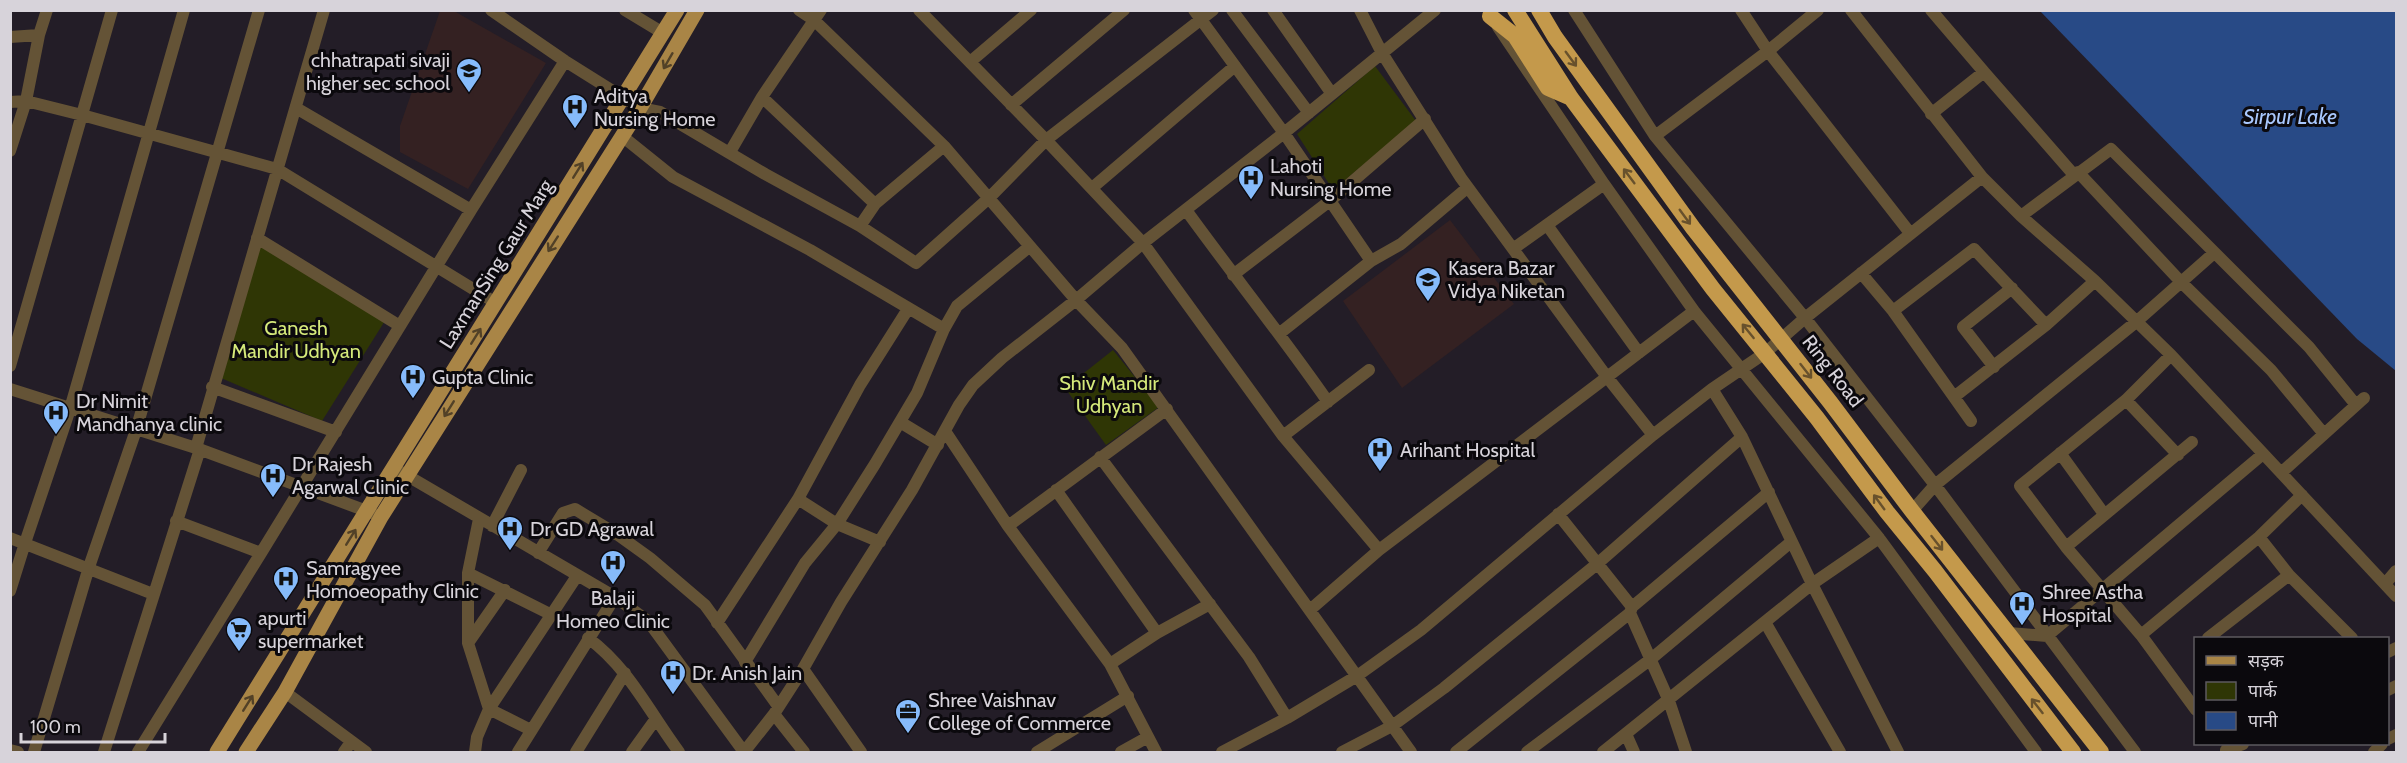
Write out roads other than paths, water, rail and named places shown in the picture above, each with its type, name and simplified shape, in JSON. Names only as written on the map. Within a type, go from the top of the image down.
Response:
[{"type":"highway","name":"Ring Road","points":[[1515,10],[1571,99],[1713,289],[1765,353],[2073,753]]},
{"type":"highway","name":"Ring Road","points":[[1539,10],[1555,37],[1693,228],[2101,753]]},
{"type":"highway","points":[[1489,13],[1515,36],[1548,88],[1571,99]]},
{"type":"main road","name":"LaxmanSing Gaur Marg","points":[[246,753],[285,692],[394,469],[677,10]]},
{"type":"main road","name":"LaxmanSing Gaur Marg","points":[[217,753],[374,514],[409,474],[640,108],[697,10]]},
{"type":"street","points":[[10,151],[26,101],[39,35],[47,10]]},
{"type":"street","points":[[10,366],[112,10]]},
{"type":"street","points":[[10,591],[70,409],[184,10]]},
{"type":"street","points":[[34,753],[89,567],[136,430],[216,150],[259,10]]},
{"type":"street","points":[[104,753],[198,449],[212,387],[324,10]]},
{"type":"street","points":[[491,10],[565,61],[640,108],[660,111],[765,174],[860,226],[916,263],[989,198],[1047,140],[1198,15],[1213,10]]},
{"type":"street","points":[[626,10],[663,33]]},
{"type":"street","points":[[798,10],[817,15],[944,146],[1029,247],[1122,348],[1311,609],[1411,753]]},
{"type":"street","points":[[919,10],[1047,140],[1143,243],[1283,436],[1379,550]]},
{"type":"street","points":[[970,62],[1031,10]]},
{"type":"street","points":[[1011,105],[1124,10]]},
{"type":"street","points":[[1232,10],[1308,113]]},
{"type":"street","points":[[1273,10],[1332,94]]},
{"type":"street","points":[[1360,10],[1382,53],[1467,188],[1607,377],[1653,435]]},
{"type":"street","points":[[394,469],[409,474],[479,519],[615,597],[648,621],[744,753],[803,669],[841,602],[880,542],[938,446],[959,405],[973,385],[1002,358],[1076,300],[1143,243],[1284,133],[1435,10]]},
{"type":"street","points":[[1574,10],[1654,136],[1805,318],[1935,485],[2135,753]]},
{"type":"street","points":[[1741,10],[1768,51],[1910,233]]},
{"type":"street","points":[[1654,136],[1768,51],[1818,10]]},
{"type":"street","points":[[1851,10],[1982,177],[2021,216],[2095,281],[2170,355],[2397,596]]},
{"type":"street","points":[[1931,10],[2076,173],[2181,282],[2271,370],[2324,434]]},
{"type":"street","points":[[1489,13],[1604,184],[1694,311],[1879,538],[2036,753]]},
{"type":"street","points":[[730,152],[762,97],[817,15]]},
{"type":"street","points":[[1198,15],[1284,133],[1371,261]]},
{"type":"street","points":[[10,37],[39,35]]},
{"type":"street","points":[[138,753],[300,487],[565,61]]},
{"type":"street","points":[[1092,188],[1235,66]]},
{"type":"street","points":[[1931,114],[1984,72]]},
{"type":"street","points":[[762,97],[875,204]]},
{"type":"street","points":[[10,102],[26,101],[82,115],[147,135],[216,150],[277,169],[496,303]]},
{"type":"street","points":[[296,108],[471,210]]},
{"type":"street","points":[[1233,275],[1331,201],[1425,119]]},
{"type":"street","points":[[622,136],[674,177],[810,250],[944,329]]},
{"type":"street","points":[[860,226],[875,204],[944,146]]},
{"type":"street","points":[[2021,216],[2111,149],[2360,401],[2281,473]]},
{"type":"street","points":[[1222,753],[1287,718],[1357,676],[1421,630],[1653,435],[1712,389],[1765,353],[1805,318],[1982,177]]},
{"type":"street","points":[[1513,249],[1604,184]]},
{"type":"street","points":[[1280,333],[1371,261],[1401,244],[1467,188]]},
{"type":"street","points":[[1186,210],[1233,275],[1280,333],[1328,402]]},
{"type":"street","points":[[1547,225],[1639,353]]},
{"type":"street","points":[[257,238],[400,326]]},
{"type":"street","points":[[745,662],[806,563],[837,524],[900,422],[921,386],[944,329],[957,306],[1029,247]]},
{"type":"street","points":[[1893,311],[1974,249],[2046,325]]},
{"type":"street","points":[[1912,511],[1935,485],[2136,322],[2214,253]]},
{"type":"street","points":[[1861,273],[1893,311],[1971,421]]},
{"type":"street","points":[[1954,397],[2046,325],[2095,281]]},
{"type":"street","points":[[1994,367],[1963,327],[2012,288]]},
{"type":"street","points":[[717,623],[798,499],[860,385],[908,309]]},
{"type":"street","points":[[1311,609],[1379,550],[1694,311]]},
{"type":"street","points":[[2170,355],[2126,400],[2020,486],[2066,547],[2141,635],[2194,707]]},
{"type":"street","points":[[1283,436],[1369,370]]},
{"type":"street","points":[[212,387],[336,432]]},
{"type":"street","points":[[10,389],[198,449],[374,514]]},
{"type":"street","points":[[1712,389],[1742,437],[1791,542],[1898,753]]},
{"type":"street","points":[[2126,400],[2178,454]]},
{"type":"street","points":[[1008,526],[1167,409]]},
{"type":"street","points":[[900,422],[938,446]]},
{"type":"street","points":[[945,431],[1008,526],[1110,664],[1156,753]]},
{"type":"street","points":[[1342,753],[1392,726],[1444,688],[1597,564],[1742,437]]},
{"type":"street","points":[[2066,547],[2192,442]]},
{"type":"street","points":[[2060,453],[2104,514]]},
{"type":"street","points":[[2009,633],[2047,636],[2101,588],[2263,454]]},
{"type":"street","points":[[1100,458],[1249,657],[1287,718]]},
{"type":"street","points":[[492,526],[521,470]]},
{"type":"street","points":[[1056,490],[1158,633]]},
{"type":"street","points":[[1456,753],[1469,748],[1769,492]]},
{"type":"street","points":[[2141,635],[2259,537],[2302,495]]},
{"type":"street","points":[[798,499],[837,524],[880,542]]},
{"type":"street","points":[[538,553],[563,513],[575,509],[618,535],[665,569],[705,605],[804,753]]},
{"type":"street","points":[[1558,514],[1631,610],[1669,701],[1686,753]]},
{"type":"street","points":[[479,519],[468,573],[468,643],[489,709],[531,730]]},
{"type":"street","points":[[176,521],[261,553]]},
{"type":"street","points":[[10,537],[153,594]]},
{"type":"street","points":[[2259,537],[2289,575],[2350,637]]},
{"type":"street","points":[[1603,753],[1812,584],[1879,538]]},
{"type":"street","points":[[1529,752],[1651,659],[1791,542]]},
{"type":"street","points":[[2385,584],[2397,571]]},
{"type":"street","points":[[468,573],[550,614]]},
{"type":"street","points":[[2211,637],[2289,575]]},
{"type":"street","points":[[475,753],[477,737],[489,709],[577,576]]},
{"type":"street","points":[[468,643],[505,590]]},
{"type":"street","points":[[518,753],[615,597]]},
{"type":"street","points":[[1110,664],[1158,633],[1210,604]]},
{"type":"street","points":[[1765,622],[1840,753]]},
{"type":"street","points":[[588,638],[602,648],[625,673],[679,753]]},
{"type":"street","points":[[803,669],[861,753]]},
{"type":"street","points":[[576,753],[625,673]]},
{"type":"street","points":[[285,692],[348,747],[366,753]]},
{"type":"street","points":[[1037,753],[1128,696]]},
{"type":"street","points":[[632,753],[655,720]]},
{"type":"street","points":[[1626,734],[1634,753]]},
{"type":"street","points":[[1121,753],[1148,737]]},
{"type":"street","points":[[10,750],[18,753]]},
{"type":"water","name":"Sirpur Lake","points":[[2040,11],[2396,11],[2396,371],[2357,339]]},
{"type":"place","name":"chhatrapati sivaji higher sec school","points":[[469,94]]},
{"type":"place","name":"Aditya Nursing Home","points":[[575,130]]},
{"type":"place","name":"Lahoti Nursing Home","points":[[1251,201]]},
{"type":"place","name":"Kasera Bazar Vidya Niketan","points":[[1428,303]]},
{"type":"place","name":"Gupta Clinic","points":[[413,400]]},
{"type":"place","name":"Dr Nimit Mandhanya clinic","points":[[56,436]]},
{"type":"place","name":"Arihant Hospital","points":[[1380,473]]},
{"type":"place","name":"Dr Rajesh Agarwal Clinic","points":[[273,499]]},
{"type":"place","name":"Dr GD Agrawal","points":[[510,552]]},
{"type":"place","name":"Balaji Homeo Clinic","points":[[613,586]]},
{"type":"place","name":"Samragyee Homoeopathy Clinic","points":[[286,602]]},
{"type":"place","name":"Shree Astha Hospital","points":[[2022,627]]},
{"type":"place","name":"apurti supermarket","points":[[239,653]]},
{"type":"place","name":"Dr. Anish Jain","points":[[673,696]]},
{"type":"place","name":"Shree Vaishnav College of Commerce","points":[[908,735]]},
{"type":"park label","name":"Ganesh Mandir Udhyan","points":[[296,340]]},
{"type":"park label","name":"Shiv Mandir Udhyan","points":[[1109,394]]}]
